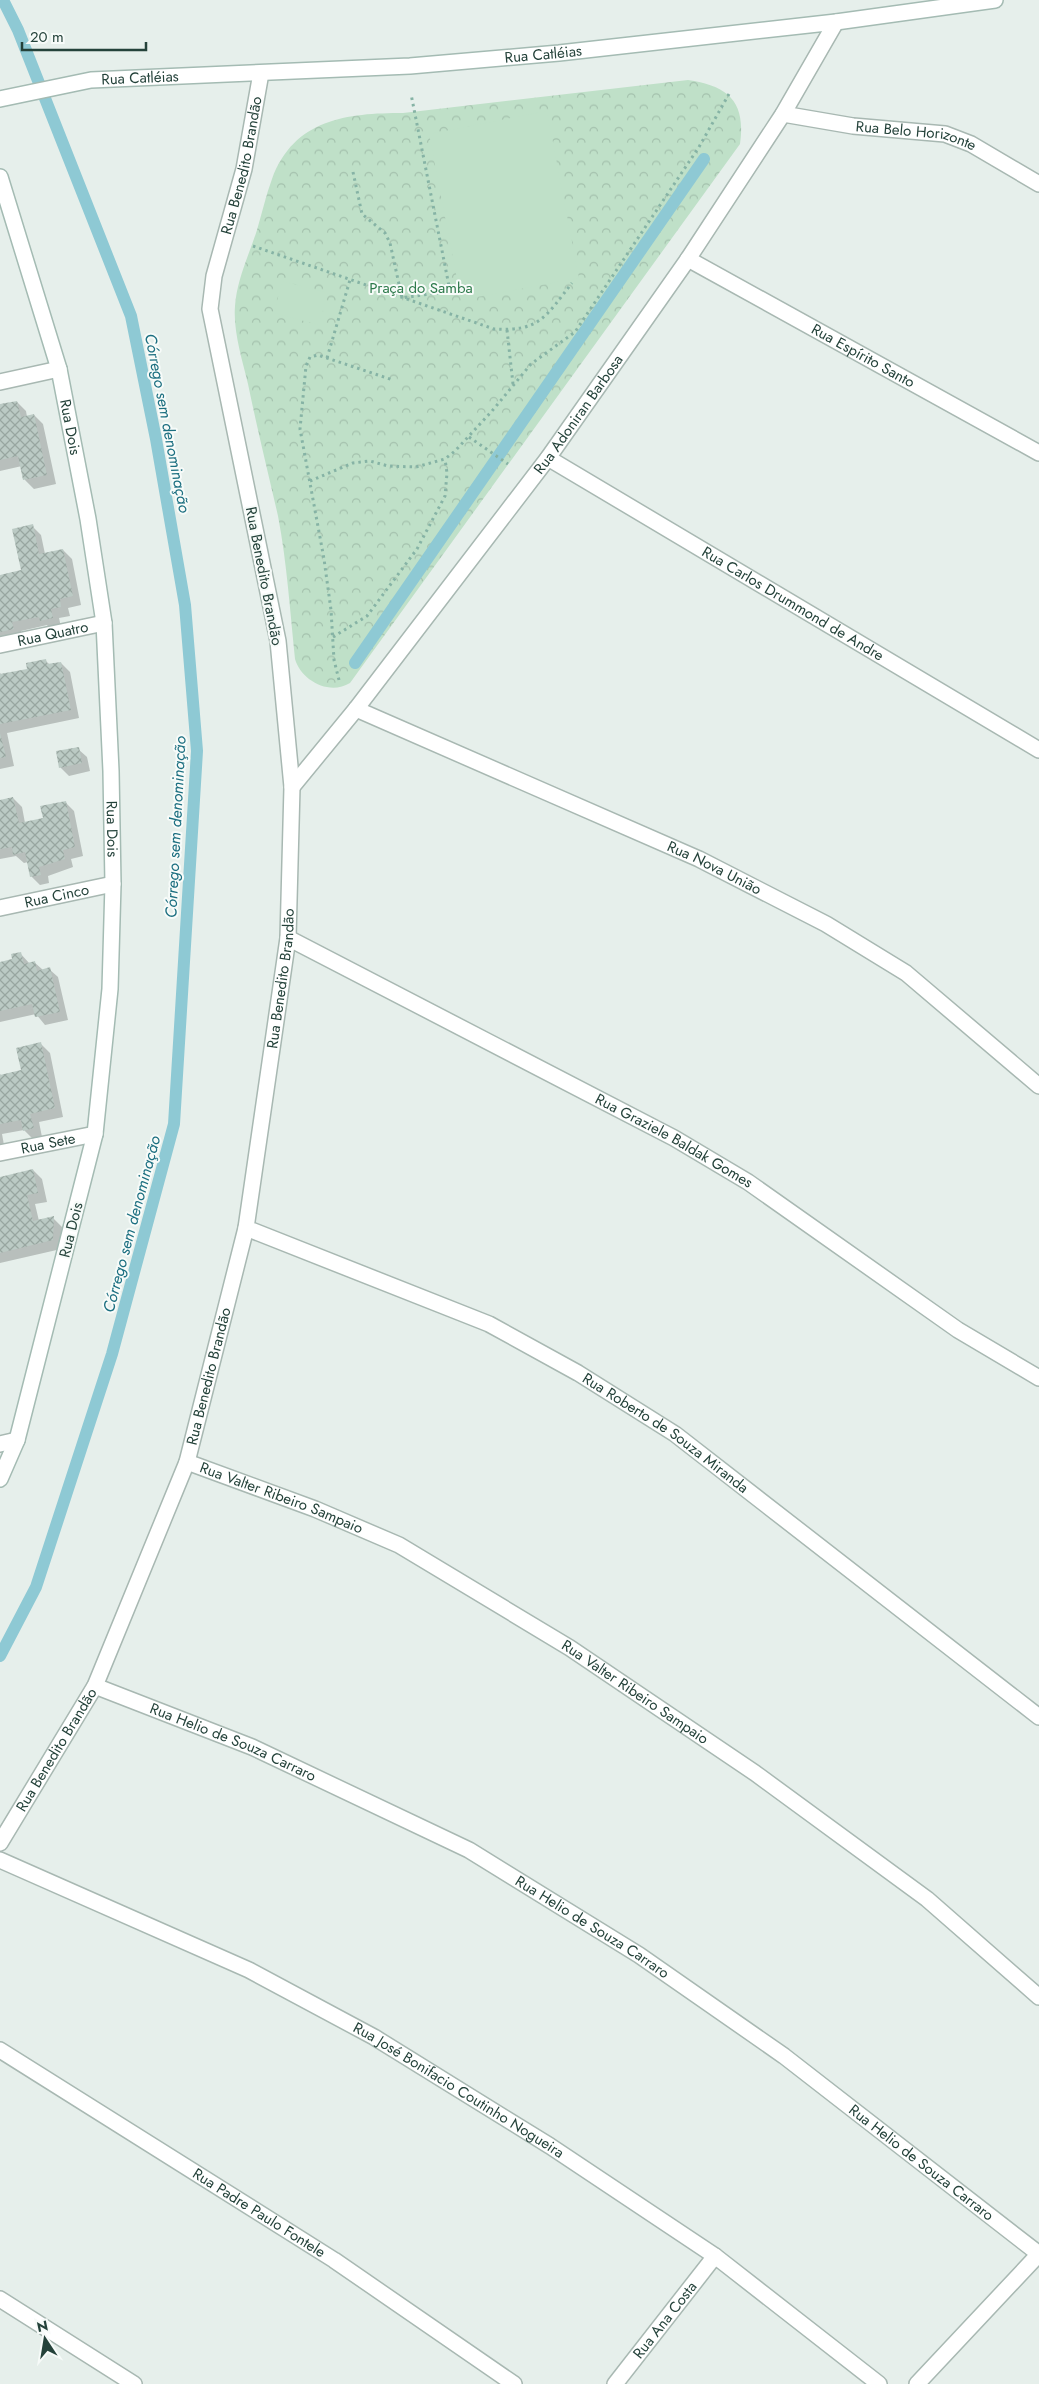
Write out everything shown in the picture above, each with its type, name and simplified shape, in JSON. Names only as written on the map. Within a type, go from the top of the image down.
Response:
[{"type":"street","name":"Rua Catléias","points":[[1,99],[91,80],[405,67],[559,53],[836,22],[995,0]]},
{"type":"street","name":"Rua Adoniran Barbosa","points":[[292,787],[356,708],[548,458],[688,259],[783,114],[836,22]]},
{"type":"street","name":"Rua Benedito Brandão","points":[[0,1843],[95,1686],[187,1462],[246,1228],[288,938],[292,787],[278,641],[212,328],[211,292],[244,169],[262,73]]},
{"type":"street","name":"Rua Belo Horizonte","points":[[783,114],[853,126],[945,134],[971,144],[1039,184]]},
{"type":"street","name":"Rua Dois","points":[[0,177],[59,369],[88,519],[104,623],[111,771],[113,884],[110,989],[95,1134],[17,1440],[0,1479]]},
{"type":"street","name":"Rua Espírito Santo","points":[[688,259],[1039,453]]},
{"type":"street","points":[[0,382],[59,369]]},
{"type":"street","name":"Rua Carlos Drummond de Andre","points":[[548,458],[1039,750]]},
{"type":"street","name":"Rua Quatro","points":[[0,645],[104,623]]},
{"type":"street","name":"Rua Nova União","points":[[356,708],[699,859],[826,924],[906,973],[1039,1086]]},
{"type":"street","name":"Rua Cinco","points":[[0,908],[113,884]]},
{"type":"street","name":"Rua Graziele Baldak Gomes","points":[[288,938],[674,1138],[748,1182],[958,1330],[1039,1378]]},
{"type":"street","name":"Rua Sete","points":[[0,1153],[95,1134]]},
{"type":"street","name":"Rua Roberto de Souza Miranda","points":[[246,1228],[490,1324],[578,1373],[675,1434],[1039,1717]]},
{"type":"street","points":[[0,1444],[17,1440]]},
{"type":"street","name":"Rua Valter Ribeiro Sampaio","points":[[187,1462],[315,1508],[399,1545],[570,1648],[755,1773],[927,1899],[1039,1997]]},
{"type":"street","name":"Rua Helio de Souza Carraro","points":[[95,1686],[252,1747],[469,1850],[639,1955],[784,2056],[1039,2254]]},
{"type":"street","name":"Rua José Bonifacio Coutinho Nogueira","points":[[0,1860],[248,1970],[374,2037],[550,2146],[715,2256],[879,2384]]},
{"type":"street","name":"Rua Padre Paulo Fontele","points":[[0,2050],[334,2260],[514,2384]]},
{"type":"street","points":[[917,2384],[1039,2254]]},
{"type":"street","name":"Rua Ana Costa","points":[[615,2384],[715,2256]]},
{"type":"street","points":[[0,2299],[134,2384]]},
{"type":"path","points":[[402,298],[450,290],[405,67]]},
{"type":"path","points":[[310,481],[353,463],[370,461],[388,466],[416,467],[445,458],[469,437],[531,364],[575,332],[699,148],[729,94]]},
{"type":"path","points":[[353,172],[362,214],[385,233],[390,243],[402,298]]},
{"type":"path","points":[[226,237],[494,329],[507,330],[530,326],[541,321],[572,283]]},
{"type":"path","points":[[327,358],[350,280]]},
{"type":"path","points":[[507,330],[513,385]]},
{"type":"path","points":[[356,708],[341,687],[334,660],[324,559],[300,429],[306,366],[310,357],[318,355],[392,380]]},
{"type":"path","points":[[469,437],[507,464]]},
{"type":"path","points":[[333,637],[367,616],[417,549],[445,496],[447,473],[445,458]]},
{"type":"green space","name":"Praça do Samba","points":[[688,80],[714,86],[731,98],[737,106],[740,117],[740,144],[350,683],[342,687],[333,688],[317,684],[303,673],[295,659],[286,570],[278,516],[235,325],[236,296],[241,277],[272,179],[282,159],[294,143],[308,132],[343,118],[382,113],[403,113]]},
{"type":"green space","points":[[547,111],[579,278],[461,300],[429,134]]},
{"type":"green space","points":[[282,281],[328,293],[319,325],[274,313]]},
{"type":"building","points":[[17,401],[21,417],[34,414],[47,475],[23,480],[18,456],[0,460],[0,404]]},
{"type":"building","points":[[33,524],[39,554],[63,549],[73,596],[60,599],[61,607],[51,609],[53,618],[40,621],[39,617],[12,622],[14,629],[0,632],[0,575],[21,570],[12,529]]},
{"type":"building","points":[[46,659],[47,664],[61,662],[71,710],[0,724],[0,674],[27,669],[26,663]]},
{"type":"building","points":[[0,733],[6,757],[0,758]]},
{"type":"building","points":[[79,747],[82,763],[59,768],[56,751]]},
{"type":"building","points":[[13,797],[19,823],[43,818],[40,806],[66,801],[75,847],[63,850],[65,859],[39,867],[41,875],[30,877],[25,852],[13,855],[12,847],[0,849],[0,800]]},
{"type":"building","points":[[21,952],[24,964],[35,961],[37,971],[50,967],[60,1012],[35,1017],[32,1004],[0,1011],[0,962],[12,959],[11,954]]},
{"type":"building","points":[[41,1042],[55,1108],[30,1114],[34,1128],[23,1131],[21,1120],[0,1124],[0,1075],[21,1070],[16,1048]]},
{"type":"building","points":[[33,1169],[38,1193],[27,1195],[33,1221],[54,1216],[53,1240],[0,1253],[0,1177]]},
{"type":"waterway","name":"Córrego sem denominação","points":[[0,1656],[36,1587],[112,1354],[174,1124],[197,751],[185,605],[156,439],[131,316],[18,30],[3,0]]},
{"type":"waterway","points":[[355,663],[704,159]]}]
